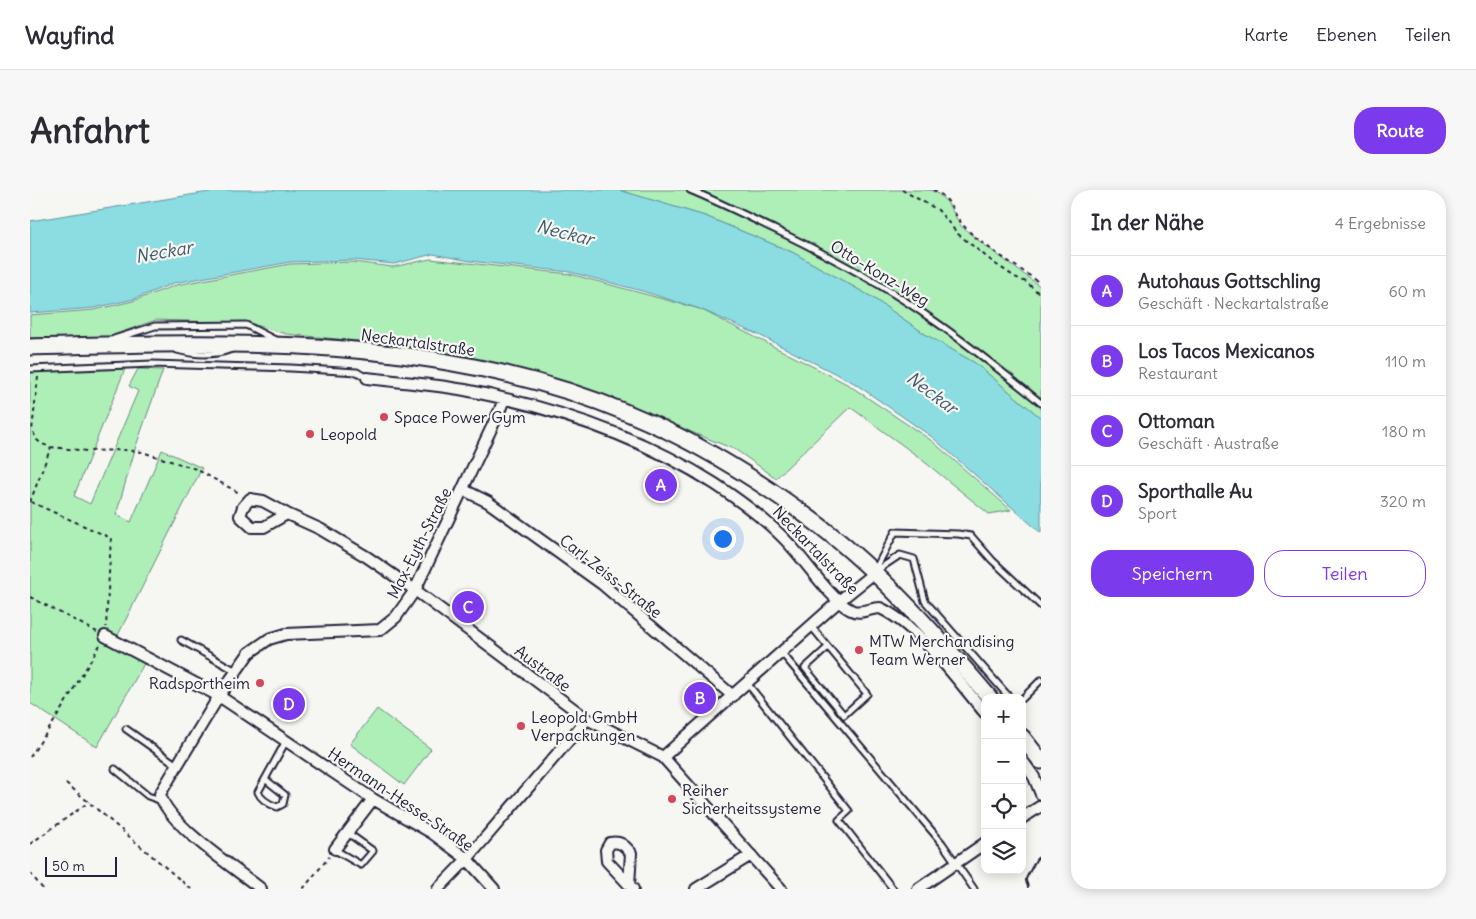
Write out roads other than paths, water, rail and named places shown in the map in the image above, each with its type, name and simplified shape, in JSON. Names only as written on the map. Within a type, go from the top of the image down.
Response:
[{"type":"main road","name":"Neckartalstraße","points":[[30,347],[160,344],[287,345],[436,359],[546,384],[629,413],[722,460],[821,527],[874,573],[923,622],[986,694]]},
{"type":"main road","points":[[1024,739],[1041,761]]},
{"type":"street","name":"Neckartalstraße","points":[[367,378],[463,390],[570,416],[640,444],[698,474],[731,495],[763,519],[790,545],[830,592],[853,611],[862,612],[880,608],[896,618],[932,650],[981,708]]},
{"type":"street","name":"Max-Eyth-Straße","points":[[162,801],[160,794],[219,696],[249,653],[269,640],[286,634],[380,630],[396,617],[415,590],[464,490],[500,412],[504,399]]},
{"type":"street","name":"Carl-Zeiss-Straße","points":[[464,490],[488,502],[602,584],[733,696]]},
{"type":"street","name":"Austraße","points":[[287,514],[264,527],[252,526],[240,516],[243,507],[250,499],[264,500],[287,514],[320,529],[367,557],[415,590],[587,719],[663,757],[781,889]]},
{"type":"street","points":[[663,757],[839,600],[874,573]]},
{"type":"street","name":"Hermann-Hesse-Straße","points":[[106,636],[219,696],[373,799],[432,833],[467,859],[494,889]]},
{"type":"street","points":[[438,889],[467,859],[587,719]]},
{"type":"street","points":[[1026,766],[1034,777],[1041,794]]},
{"type":"street","points":[[335,849],[373,799]]},
{"type":"street","points":[[162,801],[170,814],[205,846],[261,889]]},
{"type":"street","points":[[1026,815],[1041,806]]},
{"type":"street","points":[[918,889],[981,846]]},
{"type":"street","points":[[696,889],[750,855]]},
{"type":"street","points":[[1035,889],[1032,880],[1041,863]]},
{"type":"lane","name":"Otto-Konz-Weg","points":[[690,190],[822,252],[880,285],[933,319],[1041,403]]},
{"type":"lane","points":[[95,345],[155,326],[246,325],[287,345]]},
{"type":"lane","points":[[30,369],[152,364],[232,366],[357,372],[367,378]]},
{"type":"lane","points":[[874,573],[895,532],[971,536],[992,560],[1041,606]]},
{"type":"lane","points":[[874,573],[900,555],[914,559],[925,601],[1006,694]]},
{"type":"lane","points":[[811,626],[867,694],[844,715],[805,668],[828,647]]},
{"type":"lane","points":[[181,640],[237,671]]},
{"type":"lane","points":[[781,652],[942,843],[974,889]]},
{"type":"lane","points":[[1026,695],[1041,680]]},
{"type":"lane","points":[[747,683],[849,811],[839,820],[893,889]]},
{"type":"lane","points":[[126,729],[177,766]]},
{"type":"lane","points":[[265,779],[285,795],[283,804],[277,807],[270,804],[260,797],[258,792],[265,779],[286,740]]},
{"type":"lane","points":[[114,769],[148,796],[162,801]]},
{"type":"lane","points":[[335,849],[361,865],[373,850],[348,833]]},
{"type":"water","name":"Neckar","points":[[221,190],[619,190],[705,216],[792,252],[870,296],[925,334],[975,363],[1041,418],[1041,533],[932,437],[854,383],[761,336],[700,309],[570,272],[470,261],[433,254],[394,264],[354,260],[290,262],[174,283],[134,299],[94,308],[30,313],[30,221]]},
{"type":"place","name":"Space Power Gym","points":[[384,417]]},
{"type":"place","name":"Leopold","points":[[310,434]]},
{"type":"place","name":"Autohaus Gottschling","points":[[661,485]]},
{"type":"place","name":"Ottoman","points":[[468,607]]},
{"type":"place","name":"MTW Merchandising Team Werner","points":[[859,650]]},
{"type":"place","name":"Radsportheim","points":[[260,683]]},
{"type":"place","name":"Los Tacos Mexicanos","points":[[700,698]]},
{"type":"place","name":"Sporthalle Au","points":[[289,704]]},
{"type":"place","name":"Leopold GmbH Verpackungen","points":[[521,726]]},
{"type":"place","name":"Reiher Sicherheitssysteme","points":[[672,799]]}]
